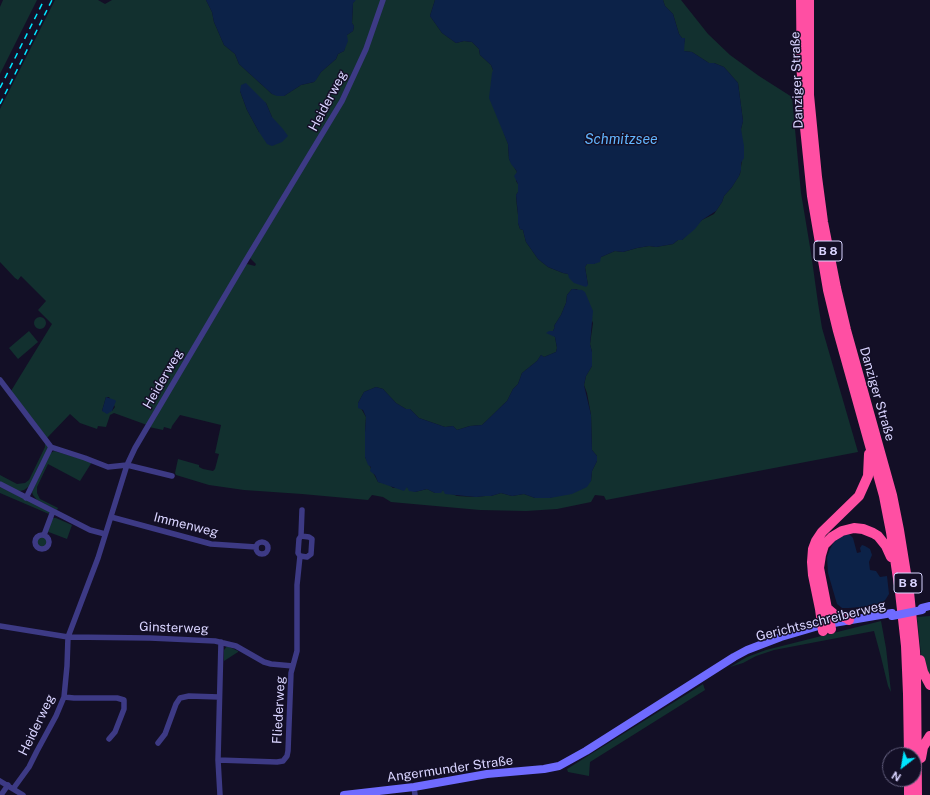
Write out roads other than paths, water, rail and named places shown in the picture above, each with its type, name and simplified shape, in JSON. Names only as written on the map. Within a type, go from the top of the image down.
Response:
[{"type":"highway","name":"Danziger Straße","points":[[801,0],[802,98],[814,210],[824,267],[838,331],[884,496],[897,570],[906,646],[909,747]]},
{"type":"highway","name":"Danziger Straße","points":[[809,0],[809,96],[823,222],[846,330],[893,502],[905,566],[915,651],[913,747]]},
{"type":"highway","points":[[826,627],[813,575],[813,549],[822,532],[855,502],[864,489],[868,476],[870,444]]},
{"type":"highway","points":[[826,627],[828,609],[821,582],[820,561],[824,545],[836,534],[847,529],[854,528],[859,528],[873,533],[878,536],[886,546],[893,566],[897,570]]},
{"type":"highway","points":[[828,609],[838,616],[849,620]]},
{"type":"highway","points":[[915,651],[919,656],[923,672],[930,685]]},
{"type":"highway","points":[[922,754],[923,747],[930,736]]},
{"type":"main road","name":"Gerichtsschreiberweg","points":[[559,766],[586,751],[734,657],[758,645],[781,637],[826,627],[926,608]]},
{"type":"main road","name":"Gerichtsschreiberweg","points":[[826,627],[849,620],[892,614]]},
{"type":"main road","name":"Angermunder Straße","points":[[344,795],[414,791],[488,774],[544,769],[559,766]]},
{"type":"street","name":"Heiderweg","points":[[1,795],[11,787],[34,756],[56,716],[64,697],[68,637],[95,564],[127,465],[135,448],[342,101],[366,49],[383,0]]},
{"type":"street","points":[[0,380],[51,447],[108,467],[127,465],[172,476]]},
{"type":"street","points":[[26,498],[51,447]]},
{"type":"street","points":[[0,484],[90,530],[105,534]]},
{"type":"street","name":"Fliederweg","points":[[218,760],[277,762],[282,761],[288,751],[290,686],[297,651],[297,585],[300,556],[298,553],[299,539],[301,536],[302,510]]},
{"type":"street","points":[[44,535],[53,511]]},
{"type":"street","name":"Immenweg","points":[[111,517],[211,544],[256,548]]},
{"type":"street","points":[[300,556],[307,557],[310,554],[312,539],[301,536]]},
{"type":"street","name":"Ginsterweg","points":[[0,626],[68,637],[150,638],[221,642],[218,760],[220,795]]},
{"type":"street","name":"Fliederweg","points":[[221,642],[236,646],[264,662],[293,666]]},
{"type":"street","points":[[158,743],[165,734],[176,704],[180,698],[189,696],[219,697]]},
{"type":"street","points":[[64,697],[117,698],[124,700],[124,709],[118,727],[109,738]]},
{"type":"street","points":[[0,781],[23,795]]},
{"type":"water","points":[[206,0],[356,0],[353,3],[352,23],[354,26],[353,31],[347,35],[348,41],[344,51],[338,54],[336,59],[321,72],[314,82],[301,85],[284,96],[277,96],[272,94],[239,64],[235,54],[224,45]]},
{"type":"water","name":"Schmitzsee","points":[[435,0],[663,0],[665,6],[673,14],[679,34],[682,38],[685,38],[684,51],[692,52],[709,63],[714,63],[724,67],[738,83],[743,121],[741,129],[744,146],[744,158],[741,163],[739,176],[724,196],[716,211],[702,220],[695,229],[682,240],[678,240],[673,244],[656,247],[649,246],[623,252],[615,251],[601,257],[600,262],[587,264],[585,267],[588,285],[586,287],[574,283],[569,278],[568,274],[548,267],[538,259],[526,242],[523,230],[520,229],[518,223],[516,195],[518,192],[518,184],[514,176],[517,172],[509,159],[508,144],[489,98],[493,70],[491,65],[480,55],[479,49],[472,42],[464,41],[456,43],[442,33],[430,16]]},
{"type":"water","points":[[246,83],[266,103],[272,117],[288,136],[282,142],[272,146],[267,144],[259,132],[247,110],[240,91],[241,85]]},
{"type":"water","points":[[572,289],[582,290],[585,292],[593,311],[590,344],[592,352],[592,366],[586,376],[584,385],[591,415],[592,450],[597,456],[597,461],[592,471],[591,481],[587,487],[572,494],[550,498],[535,498],[524,494],[512,496],[501,493],[491,496],[476,497],[445,494],[443,490],[441,493],[435,493],[427,489],[415,492],[409,491],[407,487],[404,491],[378,482],[375,475],[370,471],[371,467],[368,465],[365,457],[366,417],[363,410],[358,408],[358,403],[364,392],[376,387],[383,389],[396,403],[406,409],[410,409],[419,418],[445,427],[453,426],[457,430],[470,426],[482,425],[507,401],[513,389],[518,384],[522,373],[537,361],[541,355],[544,357],[556,352],[557,348],[555,337],[546,333],[553,331],[566,303],[567,295]]},
{"type":"water","points":[[106,397],[116,401],[112,411],[107,414],[102,411]]},
{"type":"water","points":[[849,534],[853,538],[857,553],[861,552],[860,548],[862,545],[870,549],[872,555],[869,562],[870,570],[876,571],[880,577],[887,576],[889,594],[884,602],[871,606],[849,608],[842,608],[837,604],[828,573],[827,557],[834,542],[842,536]]},
{"type":"railway","points":[[0,88],[44,0]]},
{"type":"railway","points":[[0,104],[52,0]]}]
